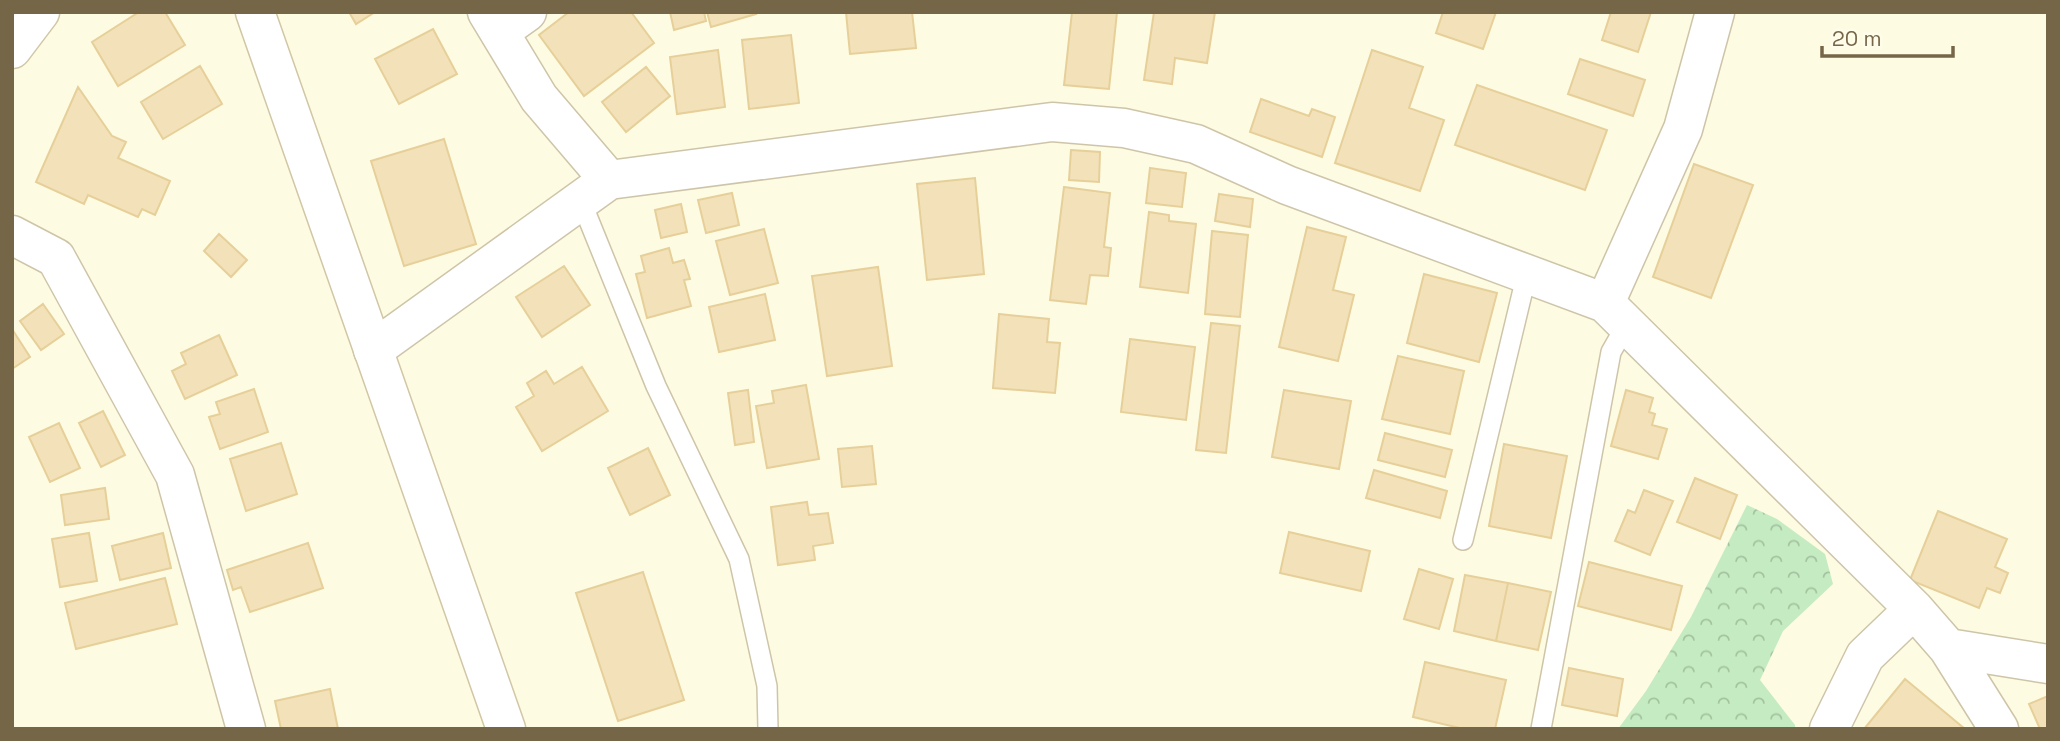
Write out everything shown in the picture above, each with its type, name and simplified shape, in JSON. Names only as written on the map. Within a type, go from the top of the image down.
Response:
[{"type":"street","points":[[12,49],[40,12]]},
{"type":"street","points":[[255,12],[506,729]]},
{"type":"street","points":[[1616,314],[1683,129],[1715,12]]},
{"type":"street","points":[[505,19],[539,98],[595,191]]},
{"type":"street","points":[[373,350],[595,191],[1052,122],[1124,128],[1196,144],[1287,185],[1527,274],[1616,314],[1914,610],[1948,648],[1999,729]]},
{"type":"street","points":[[12,235],[56,258],[175,475],[246,729]]},
{"type":"street","points":[[1829,729],[1865,656],[1914,610]]},
{"type":"street","points":[[1948,648],[2048,664]]},
{"type":"lane","points":[[595,191],[656,386],[738,559],[767,686],[768,729]]},
{"type":"lane","points":[[1463,540],[1527,274]]},
{"type":"lane","points":[[1541,729],[1616,314]]},
{"type":"green space","points":[[1747,505],[1777,519],[1825,554],[1833,584],[1783,631],[1760,680],[1795,725],[1795,729],[1618,729],[1646,691],[1691,617]]},
{"type":"building","points":[[139,12],[165,12],[185,45],[118,86],[92,42]]},
{"type":"building","points":[[349,12],[375,12],[356,24]]},
{"type":"building","points":[[569,12],[631,12],[654,43],[584,96],[539,35]]},
{"type":"building","points":[[670,12],[704,12],[706,21],[674,30]]},
{"type":"building","points":[[707,12],[755,12],[756,14],[711,27]]},
{"type":"building","points":[[846,12],[912,12],[916,48],[850,54]]},
{"type":"building","points":[[1072,12],[1117,12],[1109,89],[1064,85]]},
{"type":"building","points":[[1154,12],[1215,12],[1207,63],[1175,58],[1172,84],[1144,80]]},
{"type":"building","points":[[1443,12],[1496,12],[1483,49],[1436,33]]},
{"type":"building","points":[[1611,12],[1651,12],[1638,52],[1602,40]]},
{"type":"building","points":[[433,29],[457,74],[399,104],[375,59]]},
{"type":"building","points":[[791,35],[799,103],[749,109],[742,40]]},
{"type":"building","points":[[718,50],[725,107],[677,114],[670,57]]},
{"type":"building","points":[[1372,50],[1423,67],[1409,108],[1444,120],[1420,191],[1335,163]]},
{"type":"building","points":[[1580,59],[1645,80],[1633,116],[1568,94]]},
{"type":"building","points":[[200,66],[222,104],[163,139],[141,102]]},
{"type":"building","points":[[646,67],[670,96],[626,132],[602,102]]},
{"type":"building","points":[[1477,85],[1607,130],[1585,190],[1455,145]]},
{"type":"building","points":[[78,87],[112,136],[126,142],[118,158],[170,181],[155,215],[142,209],[138,217],[88,195],[84,204],[36,182]]},
{"type":"building","points":[[1261,99],[1309,116],[1312,109],[1335,117],[1322,157],[1250,132]]},
{"type":"building","points":[[444,139],[476,244],[404,266],[371,161]]},
{"type":"building","points":[[1071,150],[1100,152],[1099,182],[1069,180]]},
{"type":"building","points":[[1694,164],[1753,185],[1711,298],[1653,277]]},
{"type":"building","points":[[1150,168],[1186,173],[1182,207],[1146,203]]},
{"type":"building","points":[[975,178],[984,274],[927,280],[917,184]]},
{"type":"building","points":[[1064,187],[1110,193],[1104,247],[1111,248],[1108,276],[1090,275],[1086,304],[1050,300]]},
{"type":"building","points":[[732,193],[739,225],[706,233],[698,200]]},
{"type":"building","points":[[1219,194],[1253,199],[1250,227],[1215,221]]},
{"type":"building","points":[[681,204],[687,232],[661,238],[655,210]]},
{"type":"building","points":[[1149,212],[1169,215],[1169,221],[1196,224],[1188,293],[1140,287]]},
{"type":"building","points":[[1307,227],[1346,237],[1333,290],[1354,295],[1338,361],[1279,347]]},
{"type":"building","points":[[764,229],[778,283],[730,295],[716,241]]},
{"type":"building","points":[[1212,231],[1248,235],[1240,317],[1205,314]]},
{"type":"building","points":[[219,234],[247,260],[231,277],[204,251]]},
{"type":"building","points":[[669,248],[673,263],[684,260],[690,279],[684,280],[691,306],[647,318],[636,274],[645,272],[641,256]]},
{"type":"building","points":[[564,266],[590,305],[542,337],[516,297]]},
{"type":"building","points":[[878,267],[892,366],[827,376],[812,276]]},
{"type":"building","points":[[1424,274],[1497,293],[1479,362],[1407,343]]},
{"type":"building","points":[[765,294],[775,340],[719,352],[709,307]]},
{"type":"building","points":[[43,304],[64,334],[41,350],[20,321]]},
{"type":"building","points":[[999,314],[1049,319],[1047,342],[1060,343],[1055,393],[993,388]]},
{"type":"building","points":[[1211,323],[1240,326],[1226,453],[1196,450]]},
{"type":"building","points":[[12,329],[30,357],[12,369]]},
{"type":"building","points":[[219,335],[237,375],[185,399],[172,371],[186,364],[181,353]]},
{"type":"building","points":[[1130,339],[1195,347],[1186,420],[1121,412]]},
{"type":"building","points":[[1398,356],[1464,371],[1450,434],[1382,419]]},
{"type":"building","points":[[582,367],[608,411],[542,451],[516,407],[534,396],[527,383],[546,371],[554,384]]},
{"type":"building","points":[[806,385],[819,459],[767,468],[756,406],[774,403],[772,391]]},
{"type":"building","points":[[254,389],[268,432],[220,449],[209,417],[220,414],[216,402]]},
{"type":"building","points":[[748,390],[754,442],[735,445],[728,393]]},
{"type":"building","points":[[1284,390],[1351,401],[1339,469],[1272,457]]},
{"type":"building","points":[[1626,390],[1653,398],[1649,412],[1655,414],[1652,425],[1667,429],[1658,459],[1611,446]]},
{"type":"building","points":[[103,411],[125,455],[101,467],[79,423]]},
{"type":"building","points":[[59,423],[80,468],[50,482],[29,437]]},
{"type":"building","points":[[1385,433],[1452,450],[1445,477],[1378,460]]},
{"type":"building","points":[[281,443],[297,494],[246,511],[230,459]]},
{"type":"building","points":[[1504,444],[1567,456],[1551,538],[1489,526]]},
{"type":"building","points":[[872,446],[876,484],[842,487],[838,449]]},
{"type":"building","points":[[648,448],[670,495],[630,515],[608,468]]},
{"type":"building","points":[[1374,470],[1447,491],[1440,518],[1366,498]]},
{"type":"building","points":[[1695,478],[1737,495],[1720,539],[1677,522]]},
{"type":"building","points":[[105,488],[109,519],[65,525],[61,495]]},
{"type":"building","points":[[1644,490],[1673,501],[1650,555],[1615,541],[1628,510],[1635,513]]},
{"type":"building","points":[[807,502],[809,515],[828,513],[833,543],[813,546],[815,560],[778,565],[771,507]]},
{"type":"building","points":[[1938,511],[2007,539],[1995,567],[2008,573],[2000,593],[1987,588],[1979,608],[1910,580]]},
{"type":"building","points":[[1289,532],[1370,551],[1361,591],[1280,573]]},
{"type":"building","points":[[89,533],[97,581],[60,587],[52,539]]},
{"type":"building","points":[[163,533],[171,568],[120,580],[112,546]]},
{"type":"building","points":[[308,543],[323,588],[250,612],[241,587],[233,590],[227,570]]},
{"type":"building","points":[[1589,562],[1682,586],[1671,630],[1578,606]]},
{"type":"building","points":[[1419,569],[1453,579],[1439,629],[1404,619]]},
{"type":"building","points":[[643,572],[684,700],[618,721],[576,593]]},
{"type":"building","points":[[1465,575],[1508,583],[1496,641],[1454,631]]},
{"type":"building","points":[[165,578],[177,624],[76,649],[65,603]]},
{"type":"building","points":[[1508,583],[1551,592],[1538,650],[1496,641]]},
{"type":"building","points":[[1425,662],[1506,680],[1495,729],[1464,729],[1413,717]]},
{"type":"building","points":[[1569,668],[1623,679],[1617,716],[1562,705]]},
{"type":"building","points":[[1905,679],[1965,729],[1864,729]]},
{"type":"building","points":[[330,689],[338,729],[281,729],[275,701]]},
{"type":"building","points":[[2048,696],[2048,729],[2040,729],[2029,704]]}]
